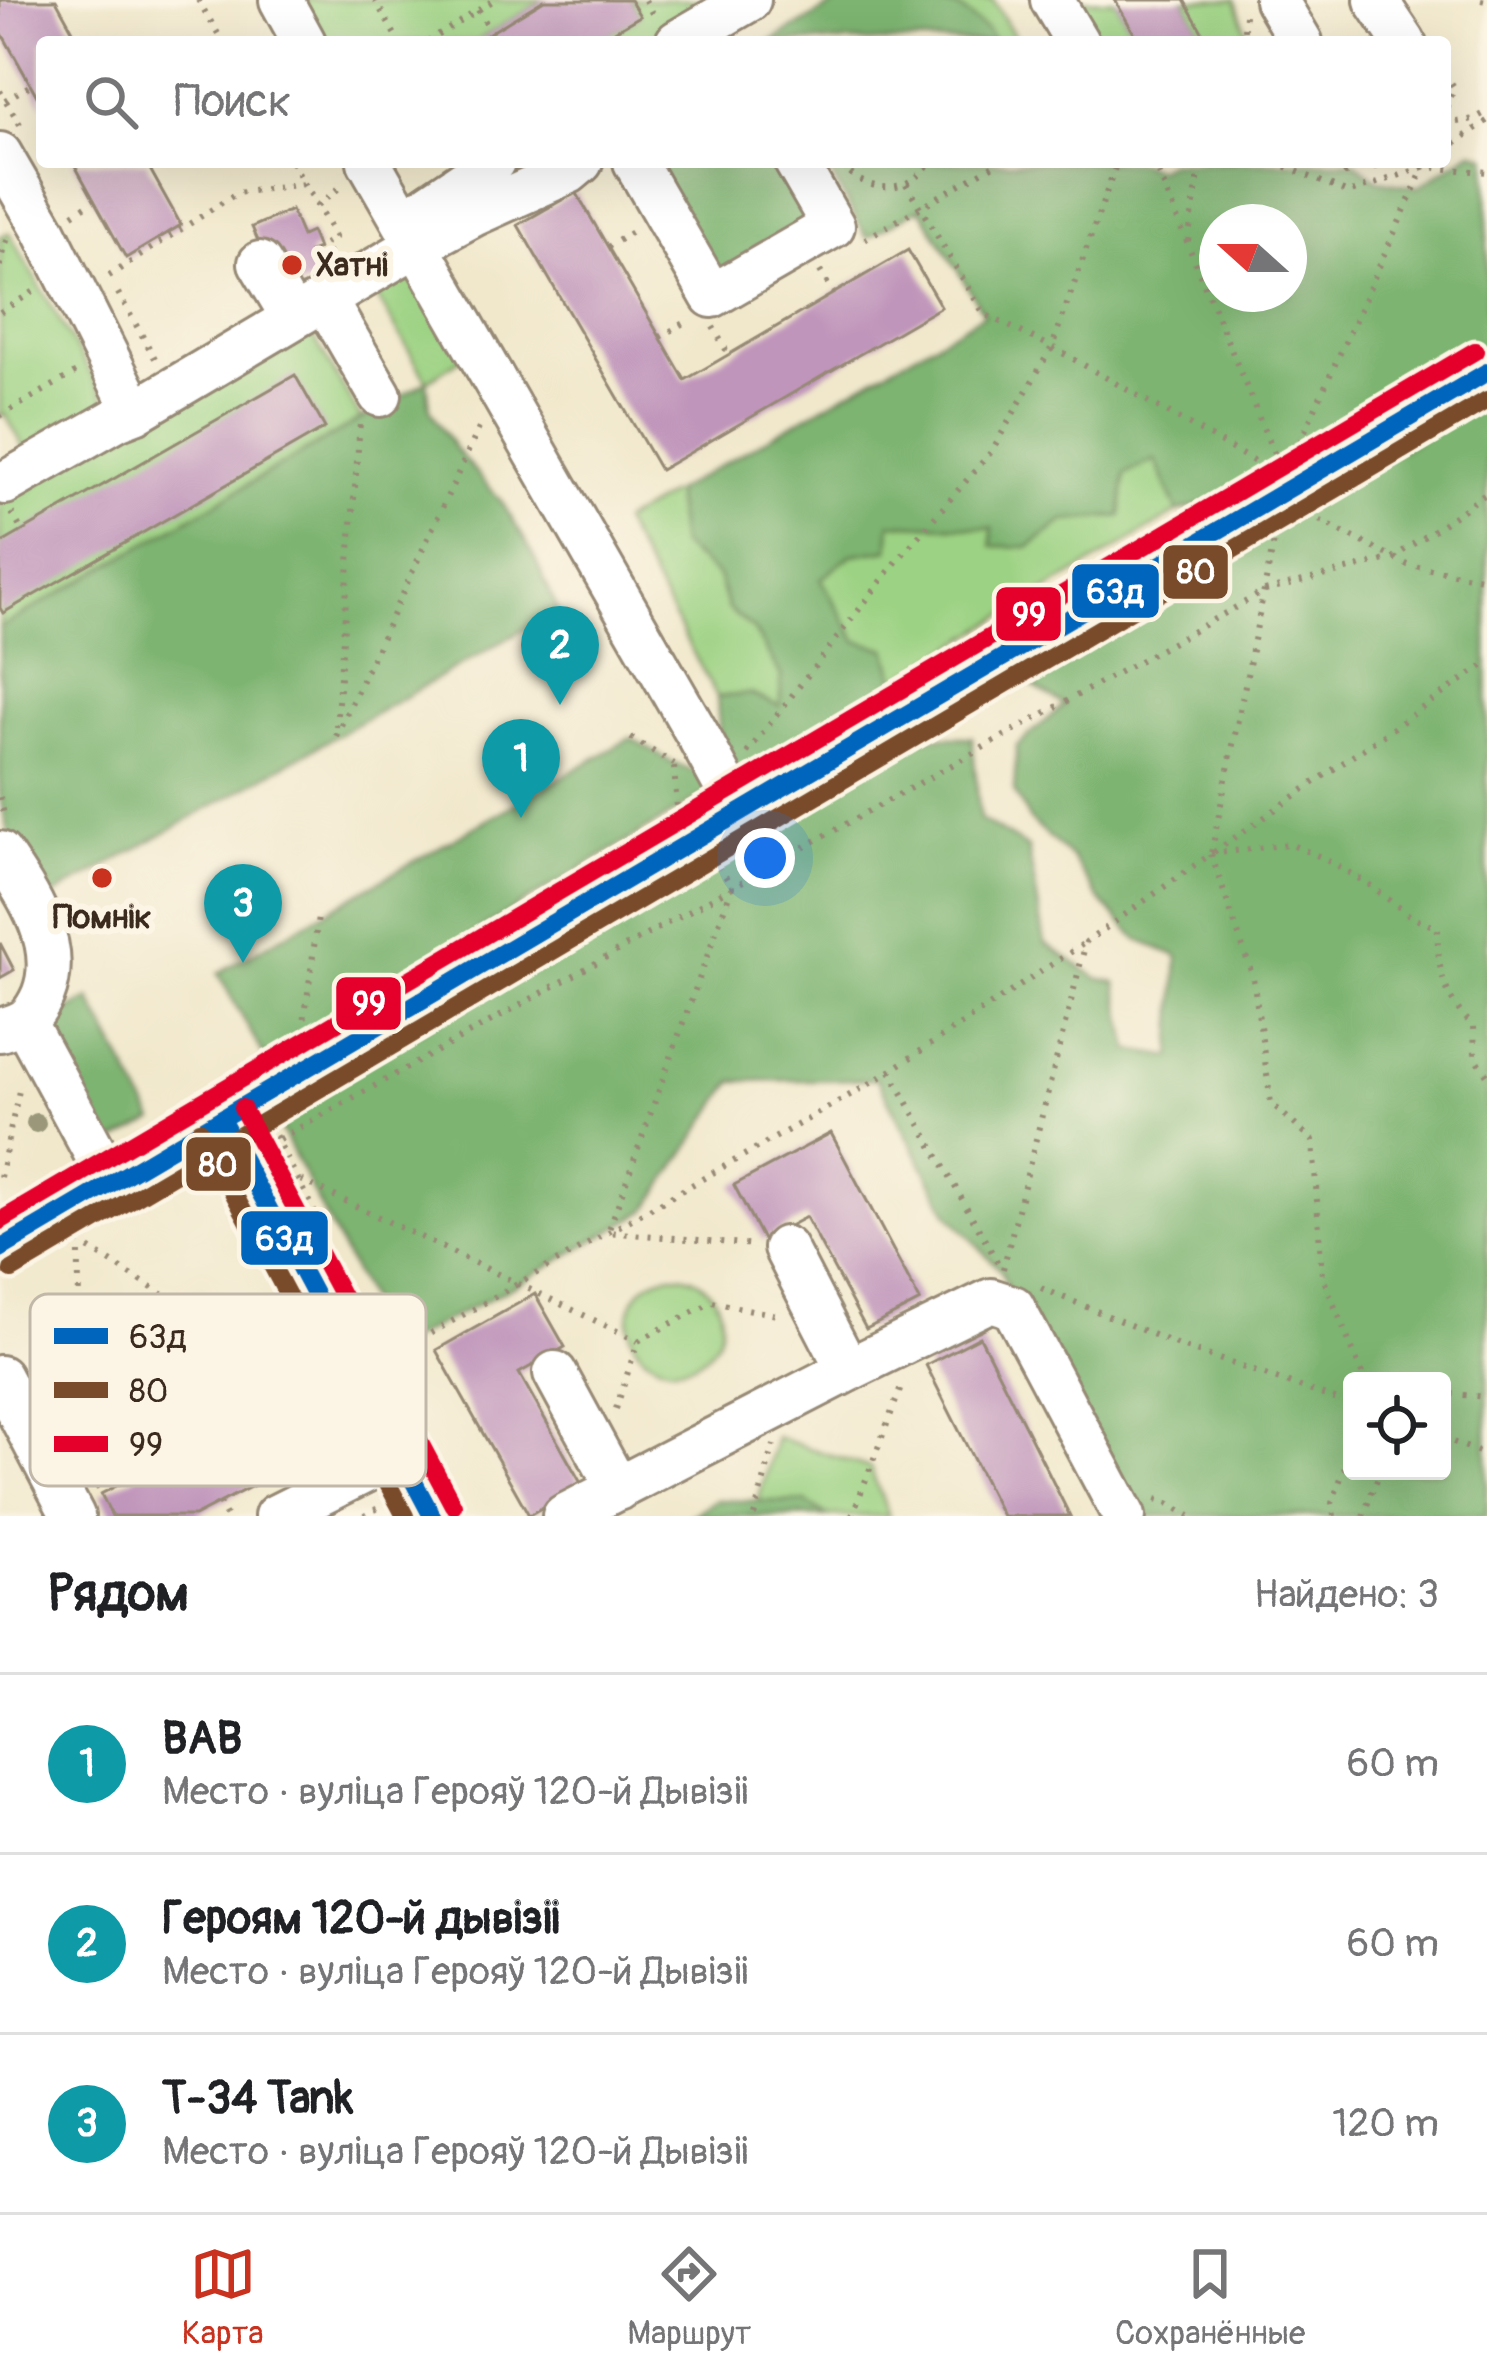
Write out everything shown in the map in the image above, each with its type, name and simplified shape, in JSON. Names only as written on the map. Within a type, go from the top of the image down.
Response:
[{"type":"street","points":[[281,0],[301,36]]},
{"type":"street","points":[[687,36],[749,0]]},
{"type":"street","points":[[1052,0],[1073,36]]},
{"type":"street","points":[[1276,0],[1297,36]]},
{"type":"street","points":[[1376,0],[1400,36]]},
{"type":"street","points":[[0,154],[44,230],[135,412]]},
{"type":"street","points":[[372,168],[732,798]]},
{"type":"street","points":[[5,483],[309,309],[410,234],[486,168]]},
{"type":"street","points":[[410,234],[475,214],[574,168]]},
{"type":"street","points":[[638,168],[712,296],[833,226],[799,168]]},
{"type":"street","points":[[260,263],[309,309],[370,406]]},
{"type":"street","points":[[0,1249],[221,1119],[732,798],[1487,372]]},
{"type":"street","points":[[0,853],[38,920],[49,953],[49,970],[36,1010],[12,1026],[112,1184]]},
{"type":"street","points":[[221,1119],[329,1294]]},
{"type":"street","points":[[785,1248],[848,1370]]},
{"type":"street","points":[[574,1514],[894,1347],[991,1300],[1019,1294],[1124,1516]]},
{"type":"street","points":[[555,1372],[617,1489]]},
{"type":"street","points":[[0,1377],[30,1434]]},
{"type":"street","points":[[276,1516],[336,1486]]},
{"type":"street","points":[[417,1486],[432,1516]]},
{"type":"path","points":[[198,0],[220,36]]},
{"type":"path","points":[[375,0],[396,36]]},
{"type":"path","points":[[437,36],[494,0]]},
{"type":"path","points":[[478,10],[492,32]]},
{"type":"path","points":[[5,100],[31,85]]},
{"type":"path","points":[[1451,123],[1487,112]]},
{"type":"path","points":[[1451,146],[1487,121]]},
{"type":"path","points":[[1451,167],[1487,172]]},
{"type":"path","points":[[295,168],[335,237],[324,244]]},
{"type":"path","points":[[846,168],[858,181],[893,188],[926,168]]},
{"type":"path","points":[[732,798],[897,562],[991,452],[1052,347],[1115,168]]},
{"type":"path","points":[[1156,168],[1284,478]]},
{"type":"path","points":[[1187,243],[1201,168]]},
{"type":"path","points":[[1289,168],[1348,193],[1416,168]]},
{"type":"path","points":[[1293,458],[1425,168]]},
{"type":"path","points":[[109,276],[237,193],[304,184]]},
{"type":"path","points":[[906,184],[984,314],[1052,347],[1264,467]]},
{"type":"path","points":[[73,214],[94,200]]},
{"type":"path","points":[[608,247],[636,229]]},
{"type":"path","points":[[0,266],[9,233]]},
{"type":"path","points":[[818,267],[834,294]]},
{"type":"path","points":[[0,312],[40,287]]},
{"type":"path","points":[[660,337],[689,321]]},
{"type":"path","points":[[713,327],[729,355]]},
{"type":"path","points":[[1,412],[86,366]]},
{"type":"path","points":[[370,406],[336,736],[482,422],[502,393]]},
{"type":"path","points":[[278,1139],[1265,591],[1394,558],[1487,493]]},
{"type":"path","points":[[1299,509],[1408,565],[1487,579]]},
{"type":"path","points":[[1278,521],[1211,854],[1253,977],[1271,1103],[1313,1141],[1322,1275],[1361,1372]]},
{"type":"path","points":[[426,1329],[519,1282],[890,1071],[1086,942],[1487,663]]},
{"type":"path","points":[[1211,854],[1289,844],[1321,857],[1367,883],[1413,918],[1438,928],[1437,956],[1445,986],[1461,1015],[1474,1026],[1475,1056],[1487,1075]]},
{"type":"path","points":[[711,853],[732,887]]},
{"type":"path","points":[[608,1232],[732,887]]},
{"type":"path","points":[[302,1036],[318,916]]},
{"type":"path","points":[[890,1071],[1002,1272],[1086,942]]},
{"type":"path","points":[[0,1177],[22,1080]]},
{"type":"path","points":[[266,1117],[322,1228]]},
{"type":"path","points":[[298,1179],[638,1341]]},
{"type":"path","points":[[608,1232],[785,1248]]},
{"type":"path","points":[[79,1294],[80,1241],[164,1294]]},
{"type":"path","points":[[1019,1294],[1343,1402]]},
{"type":"path","points":[[615,1414],[638,1341],[712,1302],[789,1317]]},
{"type":"path","points":[[852,1516],[908,1368],[894,1347]]},
{"type":"path","points":[[1451,1394],[1487,1397]]},
{"type":"path","points":[[754,1516],[776,1437]]},
{"type":"path","points":[[1451,1441],[1487,1455]]},
{"type":"path","points":[[1334,1516],[1332,1503],[1343,1472]]},
{"type":"path","points":[[1363,1516],[1377,1480]]},
{"type":"path","points":[[70,1509],[112,1486]]},
{"type":"path","points":[[364,1516],[391,1501]]},
{"type":"path","points":[[220,1503],[226,1516]]},
{"type":"green space","points":[[281,0],[544,0],[485,36],[301,36]]},
{"type":"green space","points":[[630,0],[726,0],[665,36],[606,36],[639,16]]},
{"type":"green space","points":[[842,0],[906,0],[959,8],[991,36],[780,36]]},
{"type":"green space","points":[[906,0],[993,0],[1014,36],[991,36]]},
{"type":"green space","points":[[1066,0],[1115,0],[1136,36],[1088,36]]},
{"type":"green space","points":[[1184,0],[1235,0],[1248,36],[1205,36]]},
{"type":"green space","points":[[1472,151],[1487,156],[1487,352],[1284,478],[1178,512],[1155,460],[1125,474],[1121,516],[1064,521],[1029,547],[992,546],[992,528],[891,523],[889,549],[851,555],[821,579],[857,641],[887,649],[896,680],[265,1058],[218,973],[631,738],[674,764],[723,782],[717,697],[750,694],[780,706],[781,675],[753,629],[728,609],[718,576],[680,545],[674,492],[984,314],[920,208],[867,238],[827,168],[1362,168],[1378,180],[1419,187]]},
{"type":"green space","points":[[648,168],[799,168],[833,226],[712,296]]},
{"type":"green space","points":[[9,233],[117,419],[35,466],[5,414],[0,416],[0,237]]},
{"type":"green space","points":[[415,246],[477,348],[427,381],[373,290]]},
{"type":"green space","points":[[308,327],[361,419],[0,628],[0,500]]},
{"type":"green space","points":[[427,381],[430,409],[455,449],[501,501],[532,552],[558,610],[32,908],[15,863],[0,797],[0,628]]},
{"type":"green space","points":[[1487,400],[1487,1516],[1124,1516],[1013,1307],[1002,1272],[949,1214],[877,1079],[733,1081],[647,1210],[426,1331],[426,1294],[365,1294],[278,1116],[907,737],[972,737],[980,819],[1028,848],[1045,943],[1097,978],[1116,982],[1130,1050],[1172,1057],[1178,956],[1138,940],[1098,898],[1072,858],[1029,819],[1014,791],[1017,746],[1064,705],[1014,674]]},
{"type":"green space","points":[[1155,459],[1178,512],[896,680],[887,649],[857,641],[820,579],[851,555],[889,549],[890,523],[993,528],[1029,547],[1064,520],[1120,516],[1125,474]]},
{"type":"green space","points":[[674,492],[680,545],[718,576],[728,609],[753,629],[781,675],[780,707],[750,694],[717,697],[622,522]]},
{"type":"green space","points":[[90,999],[154,1121],[102,1148],[39,1026]]},
{"type":"green space","points":[[675,1275],[693,1278],[708,1288],[718,1303],[718,1339],[708,1354],[693,1364],[675,1367],[657,1364],[642,1354],[632,1339],[629,1321],[632,1303],[642,1288],[657,1278]]},
{"type":"green space","points":[[776,1437],[870,1468],[889,1516],[754,1516]]},
{"type":"green space","points":[[716,1500],[806,1502],[827,1516],[691,1516]]},
{"type":"building","points":[[0,0],[56,0],[76,36],[36,36],[36,94],[0,30]]},
{"type":"building","points":[[544,0],[630,0],[640,16],[606,36],[485,36]]},
{"type":"building","points":[[1115,0],[1184,0],[1205,36],[1136,36]]},
{"type":"building","points":[[76,168],[149,168],[181,225],[126,258]]},
{"type":"building","points":[[576,192],[685,380],[908,250],[941,307],[660,470],[518,225]]},
{"type":"building","name":"Хатні","points":[[291,210],[302,236],[311,232],[315,241],[318,249],[310,252],[321,278],[282,295],[252,227]]},
{"type":"building","points":[[295,375],[325,428],[3,613],[0,544]]},
{"type":"building","points":[[0,943],[14,970],[0,978]]},
{"type":"building","points":[[831,1133],[920,1301],[866,1329],[806,1217],[763,1240],[734,1185]]},
{"type":"building","points":[[535,1294],[565,1347],[519,1373],[582,1485],[529,1515],[436,1350]]},
{"type":"building","points":[[980,1337],[1070,1516],[1002,1516],[926,1365]]},
{"type":"building","points":[[116,1486],[252,1486],[194,1516],[112,1516],[101,1494]]},
{"type":"transit line","name":"99","points":[[0,1221],[1475,351]]},
{"type":"transit line","name":"63д","points":[[0,1249],[1487,372]]},
{"type":"transit line","name":"80","points":[[12,1270],[1487,400]]},
{"type":"transit line","name":"99","points":[[242,1108],[341,1294]]},
{"type":"transit line","name":"63д","points":[[221,1119],[314,1294]]},
{"type":"transit line","name":"80","points":[[200,1130],[287,1294]]},
{"type":"transit line","name":"99","points":[[426,1454],[453,1505]]},
{"type":"transit line","name":"80","points":[[389,1486],[405,1516]]},
{"type":"transit line","name":"63д","points":[[416,1486],[432,1516]]},
{"type":"place","name":"Хатні","points":[[292,265]]},
{"type":"place","name":"Героям 120-й дывізіі","points":[[560,705]]},
{"type":"place","name":"ВАВ","points":[[521,818]]},
{"type":"place","name":"Помнік","points":[[102,878]]},
{"type":"place","name":"T-34 Tank","points":[[243,963]]}]
